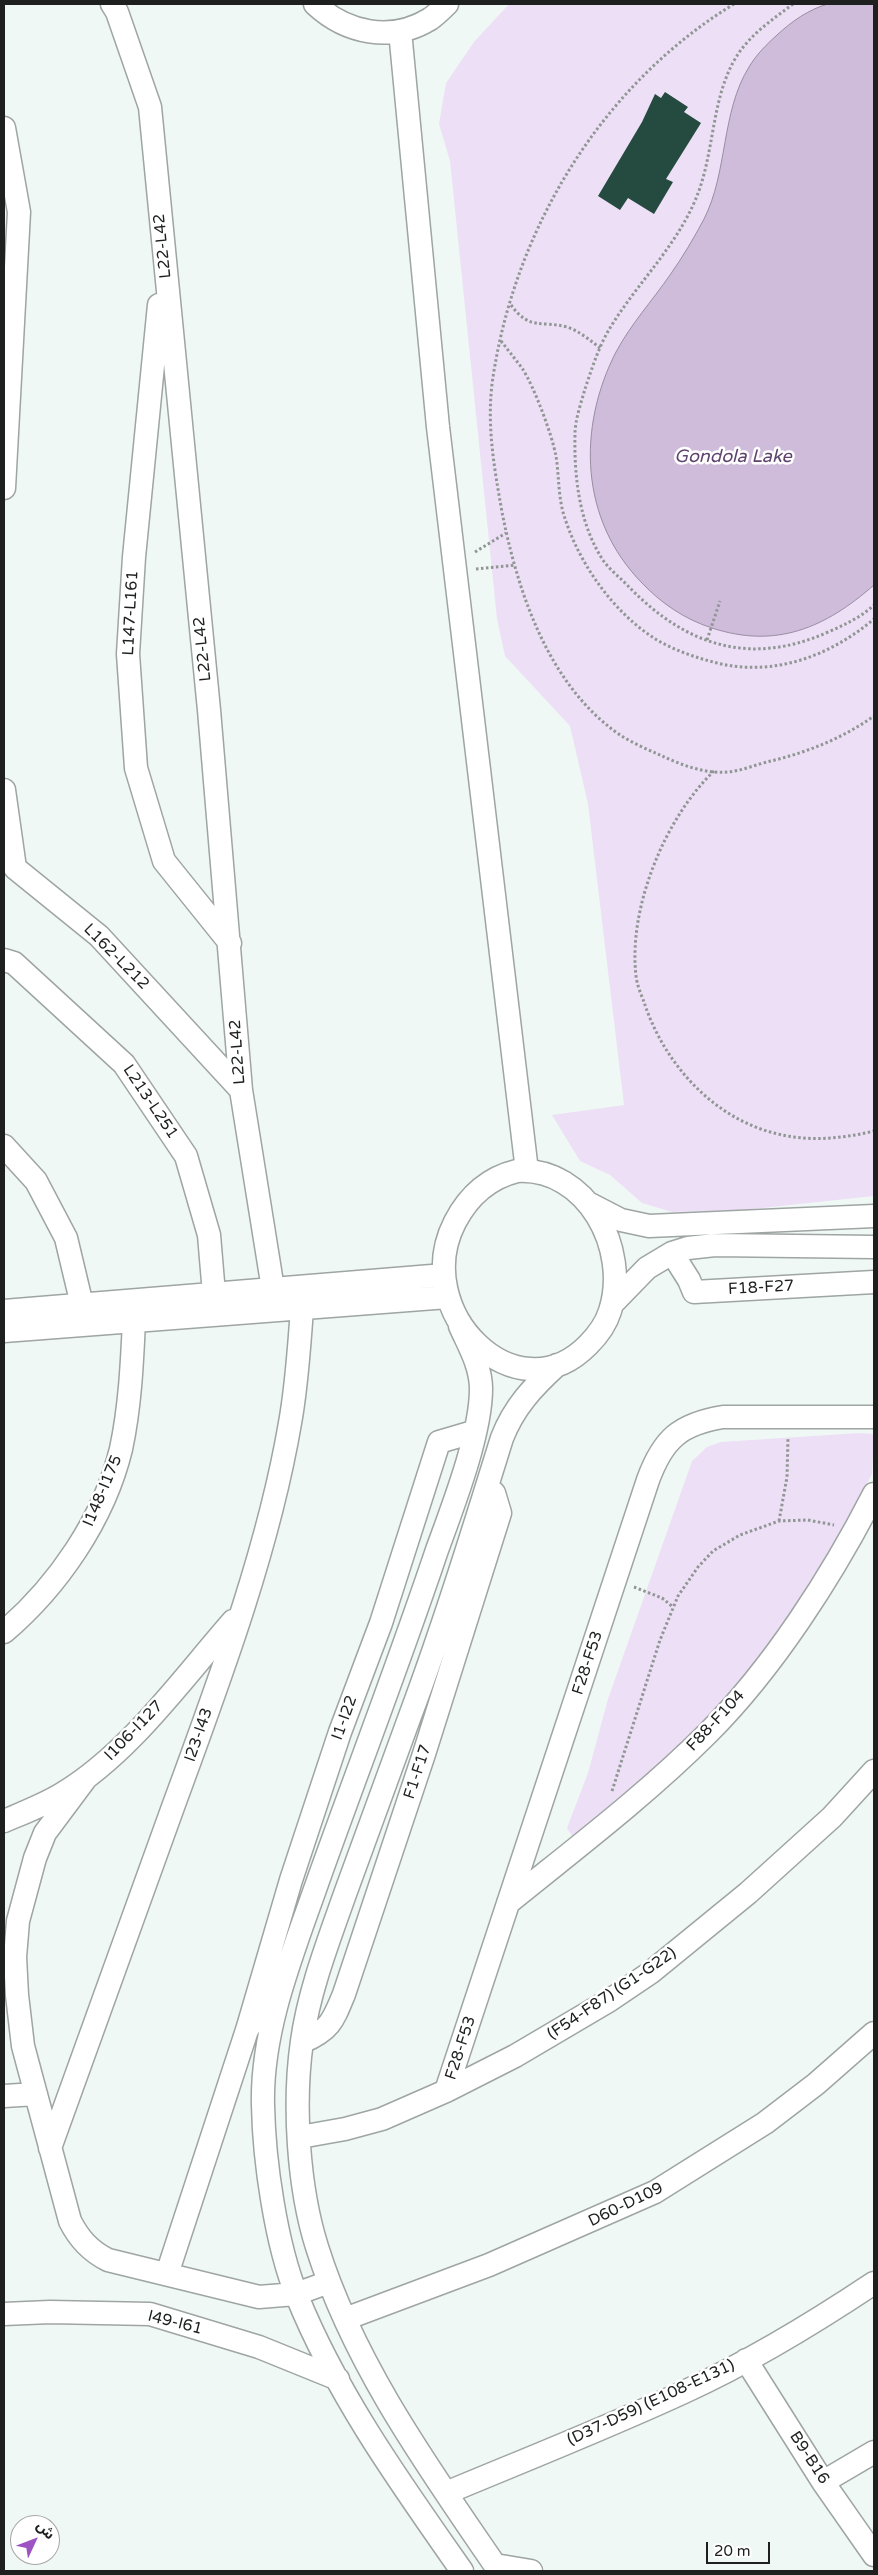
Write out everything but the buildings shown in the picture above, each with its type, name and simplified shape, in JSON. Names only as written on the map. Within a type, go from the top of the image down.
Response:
[{"type":"street","points":[[315,4],[328,16],[350,28],[375,33],[400,31],[430,19],[447,4]]},
{"type":"street","name":"L22-L42","points":[[115,8],[150,107],[230,942],[241,1090],[273,1289]]},
{"type":"street","points":[[400,31],[437,417],[527,1171]]},
{"type":"street","points":[[4,128],[19,212],[4,488]]},
{"type":"street","name":"L147-L161","points":[[164,257],[134,557],[128,654],[136,768],[164,861],[230,942]]},
{"type":"street","name":"L162-L212","points":[[4,790],[9,866],[99,936],[241,1090]]},
{"type":"street","name":"L213-L251","points":[[4,960],[14,963],[124,1064],[186,1156],[209,1235],[214,1294]]},
{"type":"street","points":[[4,1146],[36,1181],[66,1238],[82,1305]]},
{"type":"street","points":[[462,2571],[396,2476],[338,2379],[296,2294],[277,2226],[263,2108],[263,2079],[270,2039],[288,1969],[341,1816],[401,1656],[449,1516],[474,1432],[481,1385],[476,1363],[448,1297],[444,1275],[446,1242],[459,1215],[468,1202],[497,1178],[527,1171],[549,1174],[562,1180],[587,1203],[597,1217],[610,1243],[616,1278],[612,1304],[608,1317],[593,1340],[582,1351],[557,1365],[529,1392],[513,1412],[449,1608],[322,1960],[302,2042],[299,2085],[300,2137],[308,2207],[316,2245],[345,2319],[394,2412],[497,2568],[531,2571]]},
{"type":"street","points":[[587,1203],[610,1216],[649,1226],[874,1216]]},
{"type":"street","points":[[612,1304],[647,1268],[672,1253],[715,1245],[874,1247]]},
{"type":"street","name":"F18-F27","points":[[672,1253],[689,1280],[694,1292],[874,1282]]},
{"type":"street","points":[[4,1311],[444,1275]]},
{"type":"street","points":[[4,1331],[448,1297]]},
{"type":"street","name":"I23-I43","points":[[50,2148],[196,1746],[272,1506],[296,1388],[302,1309]]},
{"type":"street","name":"I148-I175","points":[[4,1632],[66,1565],[90,1525],[106,1492],[116,1467],[127,1417],[134,1321]]},
{"type":"street","points":[[460,1326],[485,1351],[511,1365],[527,1368],[557,1365]]},
{"type":"street","name":"F28-F53","points":[[446,2091],[615,1580],[654,1464],[661,1449],[682,1430],[704,1420],[723,1417],[874,1417]]},
{"type":"street","name":"I1-I22","points":[[247,2030],[340,1732],[381,1623],[439,1442],[474,1432]]},
{"type":"street","name":"F1-F17","points":[[302,2042],[318,2035],[332,2024],[344,1994],[430,1736],[500,1513],[494,1493],[487,1487]]},
{"type":"street","name":"F88-F104","points":[[508,1903],[599,1829],[694,1746],[738,1700],[807,1607],[856,1529],[874,1494]]},
{"type":"street","name":"I106-I127","points":[[4,1821],[62,1794],[86,1778],[146,1721],[240,1612]]},
{"type":"street","name":"(F54-F87) (G1-G22)","points":[[300,2137],[345,2129],[382,2119],[446,2091],[515,2056],[650,1973],[796,1851],[874,1771]]},
{"type":"street","points":[[86,1778],[45,1833],[11,1926],[16,1957],[16,1995],[23,2046],[65,2210],[81,2240],[98,2255],[108,2260],[259,2297],[296,2294],[330,2282]]},
{"type":"street","points":[[167,2274],[247,2030],[288,1969]]},
{"type":"street","name":"D60-D109","points":[[345,2319],[489,2265],[655,2192],[765,2123],[816,2084],[874,2033]]},
{"type":"street","points":[[4,2096],[36,2094]]},
{"type":"street","name":"(D37-D59) (E108-E131)","points":[[446,2493],[685,2392],[746,2360],[840,2306],[874,2283]]},
{"type":"street","name":"I49-I61","points":[[4,2314],[50,2312],[150,2314],[259,2347],[338,2379]]},
{"type":"street","name":"B9-B16","points":[[746,2360],[823,2482],[874,2555]]},
{"type":"street","points":[[823,2482],[874,2452]]},
{"type":"path","points":[[734,4],[702,23],[664,55],[634,85],[596,129],[569,168],[546,211],[521,269],[510,304],[493,378],[490,426],[492,455],[506,533],[522,591],[558,670],[574,692],[608,727],[643,748],[688,767],[727,772],[796,755],[852,732],[874,716]]},
{"type":"path","points":[[785,4],[791,5]]},
{"type":"path","points":[[791,5],[745,42],[734,61],[721,95],[708,162],[695,202],[660,261],[609,329],[600,348],[582,399],[575,431],[576,472],[580,502],[592,540],[602,559],[645,603],[669,622],[707,640],[737,648],[766,649],[798,645],[862,616],[874,604]]},
{"type":"path","points":[[510,304],[530,323],[567,327],[590,339],[600,348]]},
{"type":"path","points":[[501,342],[523,370],[550,434],[556,457],[562,510],[570,533],[589,570],[621,611],[657,640],[694,657],[737,667],[776,666],[815,656],[852,638],[874,619]]},
{"type":"path","points":[[455,568],[506,533]]},
{"type":"path","points":[[455,568],[515,565]]},
{"type":"path","points":[[707,640],[720,600]]},
{"type":"path","points":[[714,770],[696,788],[671,828],[642,902],[634,944],[636,978],[649,1018],[662,1046],[692,1085],[738,1119],[773,1133],[807,1139],[851,1137],[874,1131]]},
{"type":"path","points":[[780,1521],[788,1477],[789,1417]]},
{"type":"path","points":[[599,1829],[660,1640],[673,1607],[678,1596],[712,1552],[740,1535],[780,1521],[808,1520],[856,1529]]},
{"type":"path","points":[[615,1580],[662,1598],[673,1607]]},
{"type":"shaded area","points":[[509,4],[874,4],[874,1196],[743,1210],[672,1212],[642,1203],[610,1175],[580,1161],[552,1115],[624,1105],[588,804],[570,726],[505,656],[497,619],[450,161],[439,124],[446,83],[474,42]]},
{"type":"shaded area","points":[[859,1433],[874,1434],[872,1474],[837,1542],[776,1635],[723,1705],[580,1838],[572,1836],[567,1828],[588,1773],[608,1699],[692,1461],[707,1447],[721,1442]]},
{"type":"water","name":"Gondola Lake","points":[[828,4],[874,4],[874,585],[837,613],[799,630],[778,635],[735,634],[692,620],[665,604],[642,583],[621,558],[606,531],[596,502],[591,472],[591,442],[595,411],[603,381],[616,352],[635,322],[679,262],[704,219],[712,201],[717,182],[734,103],[749,67],[765,46],[788,25],[801,16]]}]
